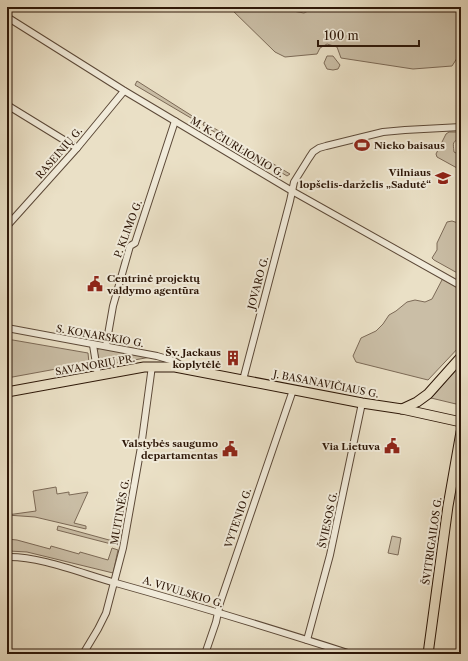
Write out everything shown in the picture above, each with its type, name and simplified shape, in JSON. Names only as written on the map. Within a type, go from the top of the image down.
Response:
[{"type":"main road","points":[[402,409],[417,402],[428,394],[461,357]]},
{"type":"main road","name":"SAVANORIŲ PR.","points":[[7,392],[152,366],[187,369]]},
{"type":"main road","name":"J. BASANAVIČIAUS G.","points":[[187,369],[362,403],[402,409],[461,422]]},
{"type":"main road","name":"ŠVITRIGAILOS G.","points":[[428,654],[447,512],[461,432]]},
{"type":"street","name":"M. K. ČIURLIONIO G.","points":[[7,17],[124,91],[292,191],[461,286]]},
{"type":"street","name":"RASEINIŲ G.","points":[[7,226],[77,148],[124,91]]},
{"type":"street","points":[[7,105],[77,148]]},
{"type":"street","name":"P. KLIMO G.","points":[[106,346],[113,306],[130,246],[135,243],[175,121]]},
{"type":"street","name":"JOVARO G.","points":[[243,380],[294,182],[313,152],[326,146],[383,132],[461,127]]},
{"type":"street","name":"S. KONARSKIO G.","points":[[7,328],[157,356],[174,361],[187,369]]},
{"type":"street","points":[[93,345],[98,376]]},
{"type":"street","name":"MUITINĖS G.","points":[[83,654],[106,612],[124,548],[137,474],[152,366]]},
{"type":"street","name":"VYTENIO G.","points":[[205,654],[216,622],[220,603],[293,390]]},
{"type":"street","name":"ŠVIESOS G.","points":[[308,640],[330,555],[353,452],[362,403]]},
{"type":"street","name":"A. VIVULSKIO G.","points":[[7,557],[29,558],[218,613],[351,654]]},
{"type":"shaded area","points":[[229,7],[275,7],[304,13],[316,7],[461,7],[461,52],[452,66],[413,69],[341,58],[337,47],[327,44],[320,48],[317,54],[285,57],[275,52]]},
{"type":"shaded area","points":[[327,56],[333,56],[340,65],[338,69],[327,69],[324,63]]},
{"type":"shaded area","points":[[137,81],[197,119],[196,121],[135,85]]},
{"type":"shaded area","points":[[204,122],[290,174],[287,176],[203,125]]},
{"type":"shaded area","points":[[449,132],[461,132],[461,138],[453,144],[454,152],[458,154],[461,159],[461,165],[457,168],[437,157],[436,154],[446,134]]},
{"type":"shaded area","points":[[452,221],[461,224],[461,275],[432,258],[437,250],[437,243],[447,222]]},
{"type":"shaded area","points":[[443,278],[461,288],[461,345],[428,380],[356,362],[353,356],[361,338],[376,331],[389,315],[407,302],[415,300],[425,302],[432,299]]},
{"type":"shaded area","points":[[7,339],[88,353],[89,363],[7,378]]},
{"type":"shaded area","points":[[99,348],[151,357],[100,366],[97,351]]},
{"type":"shaded area","points":[[461,364],[461,389],[456,404],[431,398]]},
{"type":"shaded area","points":[[56,487],[57,494],[69,492],[69,495],[88,492],[74,523],[86,526],[86,529],[35,517],[7,515],[36,511],[33,491]]},
{"type":"shaded area","points":[[58,526],[120,543],[119,546],[57,530]]},
{"type":"shaded area","points":[[392,536],[401,538],[398,555],[388,553]]},
{"type":"shaded area","points":[[7,539],[17,540],[50,549],[51,546],[79,554],[80,552],[108,560],[112,548],[118,550],[113,573],[27,552],[9,551]]},
{"type":"place","name":"Nieko baisaus","points":[[362,145]]},
{"type":"place","name":"Vilniaus lopšelis-darželis „Sadutė“","points":[[443,178]]},
{"type":"place","name":"Centrinė projektų valdymo agentūra","points":[[95,284]]},
{"type":"place","name":"Šv. Jackaus koplytėlė","points":[[233,358]]},
{"type":"place","name":"Via Lietuva","points":[[392,446]]},
{"type":"place","name":"Valstybės saugumo departamentas","points":[[230,449]]}]
